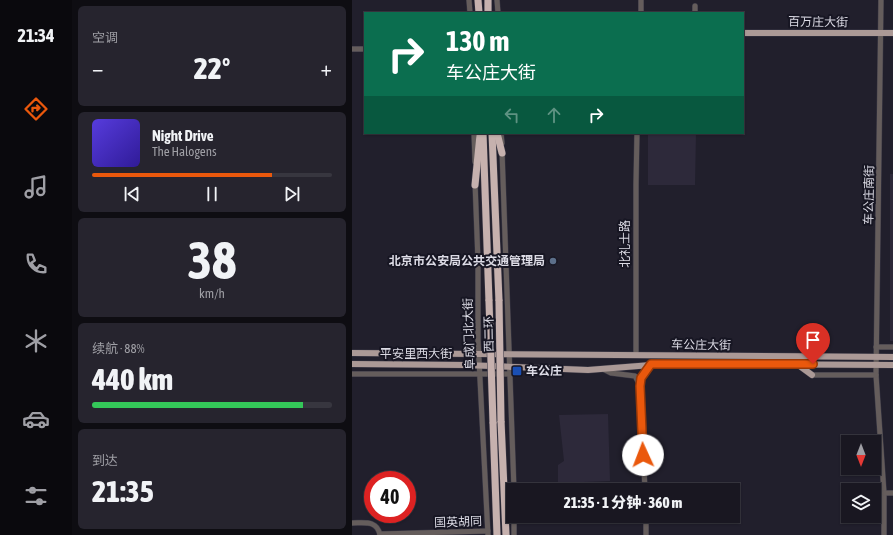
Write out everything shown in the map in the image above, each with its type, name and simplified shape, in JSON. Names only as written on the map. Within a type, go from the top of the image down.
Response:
[{"type":"highway","points":[[478,0],[479,12]]},
{"type":"highway","points":[[488,0],[488,12]]},
{"type":"highway","points":[[475,185],[480,134]]},
{"type":"highway","name":"西二环","points":[[483,134],[497,535]]},
{"type":"highway","name":"西二环","points":[[492,134],[506,535]]},
{"type":"highway","points":[[497,134],[502,153]]},
{"type":"main road","name":"百万庄大街","points":[[744,32],[893,33]]},
{"type":"main road","name":"平安里西大街","points":[[352,353],[510,354]]},
{"type":"main road","name":"车公庄大街","points":[[510,354],[893,357]]},
{"type":"main road","name":"平安里西大街","points":[[352,364],[480,366],[510,371]]},
{"type":"main road","name":"车公庄大街","points":[[510,371],[605,370],[651,364],[893,365]]},
{"type":"main road","points":[[797,364],[812,375]]},
{"type":"street","points":[[469,0],[470,12]]},
{"type":"street","points":[[497,0],[498,12]]},
{"type":"street","points":[[641,0],[641,12]]},
{"type":"street","name":"车公庄南街","points":[[881,0],[876,375],[884,492],[884,535]]},
{"type":"street","points":[[695,6],[695,12]]},
{"type":"street","points":[[352,49],[364,49]]},
{"type":"street","name":"阜成门北大街","points":[[474,134],[478,261],[477,299],[488,533]]},
{"type":"street","points":[[501,134],[514,483]]},
{"type":"street","name":"北礼士路","points":[[636,355],[637,134]]},
{"type":"street","points":[[876,347],[893,347]]},
{"type":"street","points":[[645,483],[640,386],[641,378],[651,364]]},
{"type":"street","points":[[605,370],[611,373],[635,376],[638,379],[640,386]]},
{"type":"street","points":[[352,374],[480,374],[510,371]]},
{"type":"street","points":[[812,375],[876,375]]},
{"type":"street","points":[[884,492],[893,493]]},
{"type":"street","points":[[352,523],[372,522],[378,528],[380,535]]},
{"type":"street","points":[[514,523],[514,535]]},
{"type":"street","points":[[646,523],[646,535]]},
{"type":"street","name":"国英胡同","points":[[380,535],[488,533]]},
{"type":"shaded area","points":[[648,134],[696,134],[695,185],[648,185]]},
{"type":"shaded area","points":[[890,174],[893,174],[893,341],[890,341]]},
{"type":"shaded area","points":[[608,414],[610,481],[558,483],[558,465],[564,461],[559,415]]},
{"type":"place","name":"北京市公安局公共交通管理局","points":[[553,261]]},
{"type":"place","name":"车公庄","points":[[517,371]]},
{"type":"route","points":[[643,455],[640,386],[641,378],[651,364],[813,364]]}]
